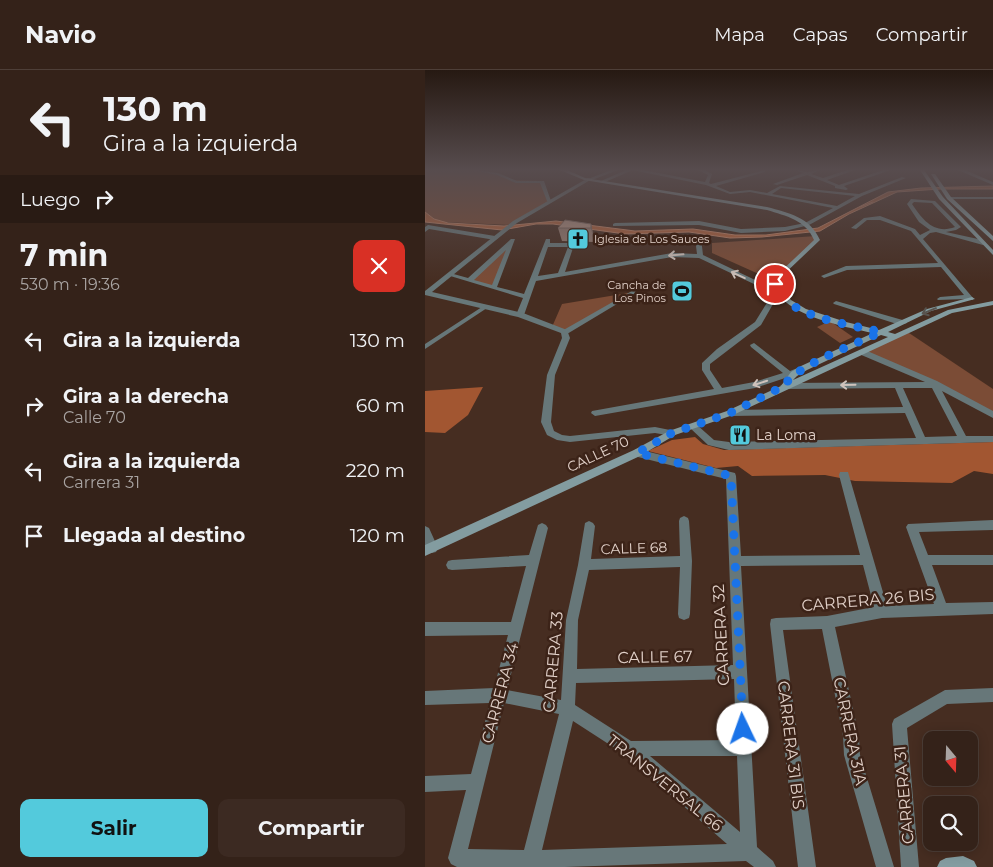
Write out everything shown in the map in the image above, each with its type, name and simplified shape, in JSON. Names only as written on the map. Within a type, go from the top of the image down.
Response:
[{"type":"main road","points":[[752,207],[782,213],[808,225],[816,236],[815,244],[777,278],[777,292],[786,302],[802,311],[895,336]]},
{"type":"main road","points":[[950,207],[993,253]]},
{"type":"main road","points":[[960,207],[993,239]]},
{"type":"main road","points":[[948,215],[957,215]]},
{"type":"main road","name":"CALLE 70","points":[[784,386],[800,370],[929,310],[969,298],[993,298]]},
{"type":"main road","name":"CALLE 70","points":[[428,550],[637,453],[672,433],[730,413],[917,325],[950,311],[993,304]]},
{"type":"main road","points":[[906,321],[917,325]]},
{"type":"main road","points":[[946,867],[963,865],[968,867]]},
{"type":"street","points":[[426,293],[536,207]]},
{"type":"street","points":[[615,225],[693,223],[724,226],[737,230],[765,231],[808,225],[837,207]]},
{"type":"street","points":[[911,207],[921,220],[940,231],[983,243]]},
{"type":"street","points":[[921,238],[926,233],[951,231],[958,227],[939,207]]},
{"type":"street","points":[[854,228],[866,219],[880,218],[913,230],[969,298]]},
{"type":"street","points":[[425,230],[428,227],[498,236]]},
{"type":"street","points":[[698,238],[700,256]]},
{"type":"street","points":[[470,280],[513,240],[494,287]]},
{"type":"street","points":[[521,315],[547,243],[571,245],[561,274]]},
{"type":"street","points":[[534,279],[673,255],[700,256],[777,292],[759,323],[720,350],[706,364],[706,370],[720,392]]},
{"type":"street","points":[[824,276],[851,268],[940,265]]},
{"type":"street","points":[[450,275],[526,297]]},
{"type":"street","points":[[564,332],[634,292]]},
{"type":"street","points":[[426,293],[521,315],[564,332],[566,338],[551,375],[546,422],[550,433],[560,438],[570,439],[655,430],[672,433]]},
{"type":"street","points":[[940,299],[969,298]]},
{"type":"street","points":[[836,303],[906,321]]},
{"type":"street","points":[[425,347],[487,306]]},
{"type":"street","points":[[754,346],[788,373]]},
{"type":"street","points":[[861,352],[935,384],[993,415]]},
{"type":"street","points":[[595,413],[755,385],[800,370]]},
{"type":"street","points":[[897,384],[923,441]]},
{"type":"street","points":[[784,386],[935,384]]},
{"type":"street","points":[[935,384],[963,440]]},
{"type":"street","points":[[730,413],[909,410]]},
{"type":"street","points":[[694,427],[711,443],[729,446],[993,439]]},
{"type":"street","name":"CARRERA 32","points":[[637,453],[731,476],[749,852]]},
{"type":"street","points":[[844,475],[882,612]]},
{"type":"street","points":[[684,521],[686,561],[685,614]]},
{"type":"street","points":[[942,610],[913,527],[993,525]]},
{"type":"street","name":"CARRERA 33","points":[[531,858],[568,709],[572,620],[584,565],[589,526]]},
{"type":"street","name":"CARRERA 34","points":[[531,858],[457,858],[542,528]]},
{"type":"street","points":[[425,531],[428,550]]},
{"type":"street","points":[[452,565],[535,560]]},
{"type":"street","points":[[735,561],[868,560]]},
{"type":"street","points":[[923,560],[993,560]]},
{"type":"street","name":"CALLE 68","points":[[584,565],[686,561]]},
{"type":"street","name":"CARRERA 26 BIS","points":[[776,624],[827,622],[882,612],[993,608]]},
{"type":"street","name":"CARRERA 31A","points":[[827,622],[851,736],[852,755],[885,867]]},
{"type":"street","name":"CARRERA 31 BIS","points":[[776,624],[807,867]]},
{"type":"street","points":[[425,629],[517,628]]},
{"type":"street","name":"CALLE 67","points":[[570,676],[740,672]]},
{"type":"street","points":[[425,698],[499,695]]},
{"type":"street","name":"TRANSVERSAL 66","points":[[499,695],[568,709],[629,749],[767,867]]},
{"type":"street","name":"CARRERA 31","points":[[910,867],[899,724],[945,697],[993,695]]},
{"type":"street","points":[[629,749],[743,748]]},
{"type":"street","points":[[425,784],[476,782]]},
{"type":"street","points":[[531,858],[749,852]]},
{"type":"shaded area","points":[[425,207],[539,207],[510,225],[443,222],[434,219],[425,212]]},
{"type":"shaded area","points":[[858,207],[864,207],[820,231],[730,238],[689,232],[625,234],[553,224],[536,224],[502,230],[425,222],[425,212],[434,219],[448,223],[504,226],[556,221],[635,231],[693,229],[735,235],[766,235],[818,228]]},
{"type":"shaded area","points":[[816,236],[817,240],[777,278],[761,275],[712,253],[712,243]]},
{"type":"shaded area","points":[[513,240],[494,287],[470,280]]},
{"type":"shaded area","points":[[634,292],[564,332],[552,327],[562,304]]},
{"type":"shaded area","points":[[830,321],[853,337],[840,343],[817,327]]},
{"type":"shaded area","points":[[906,331],[993,389],[993,415],[934,383],[862,352]]},
{"type":"shaded area","points":[[483,387],[468,415],[445,433],[425,432],[425,391]]},
{"type":"shaded area","points":[[695,437],[703,444],[724,450],[993,442],[993,474],[974,471],[952,483],[855,481],[825,475],[752,476],[738,466],[716,468],[648,451],[672,440]]},
{"type":"building","points":[[565,220],[591,224],[591,228],[558,228]]},
{"type":"place","name":"Iglesia de Los Sauces","points":[[578,239]]},
{"type":"place","name":"Cancha de Los Pinos","points":[[682,291]]},
{"type":"place","name":"La Loma","points":[[740,435]]},
{"type":"route","points":[[743,729],[731,476],[637,453],[672,433],[730,413],[784,386],[794,374],[804,368],[881,332],[793,307],[777,292],[775,284]]}]
